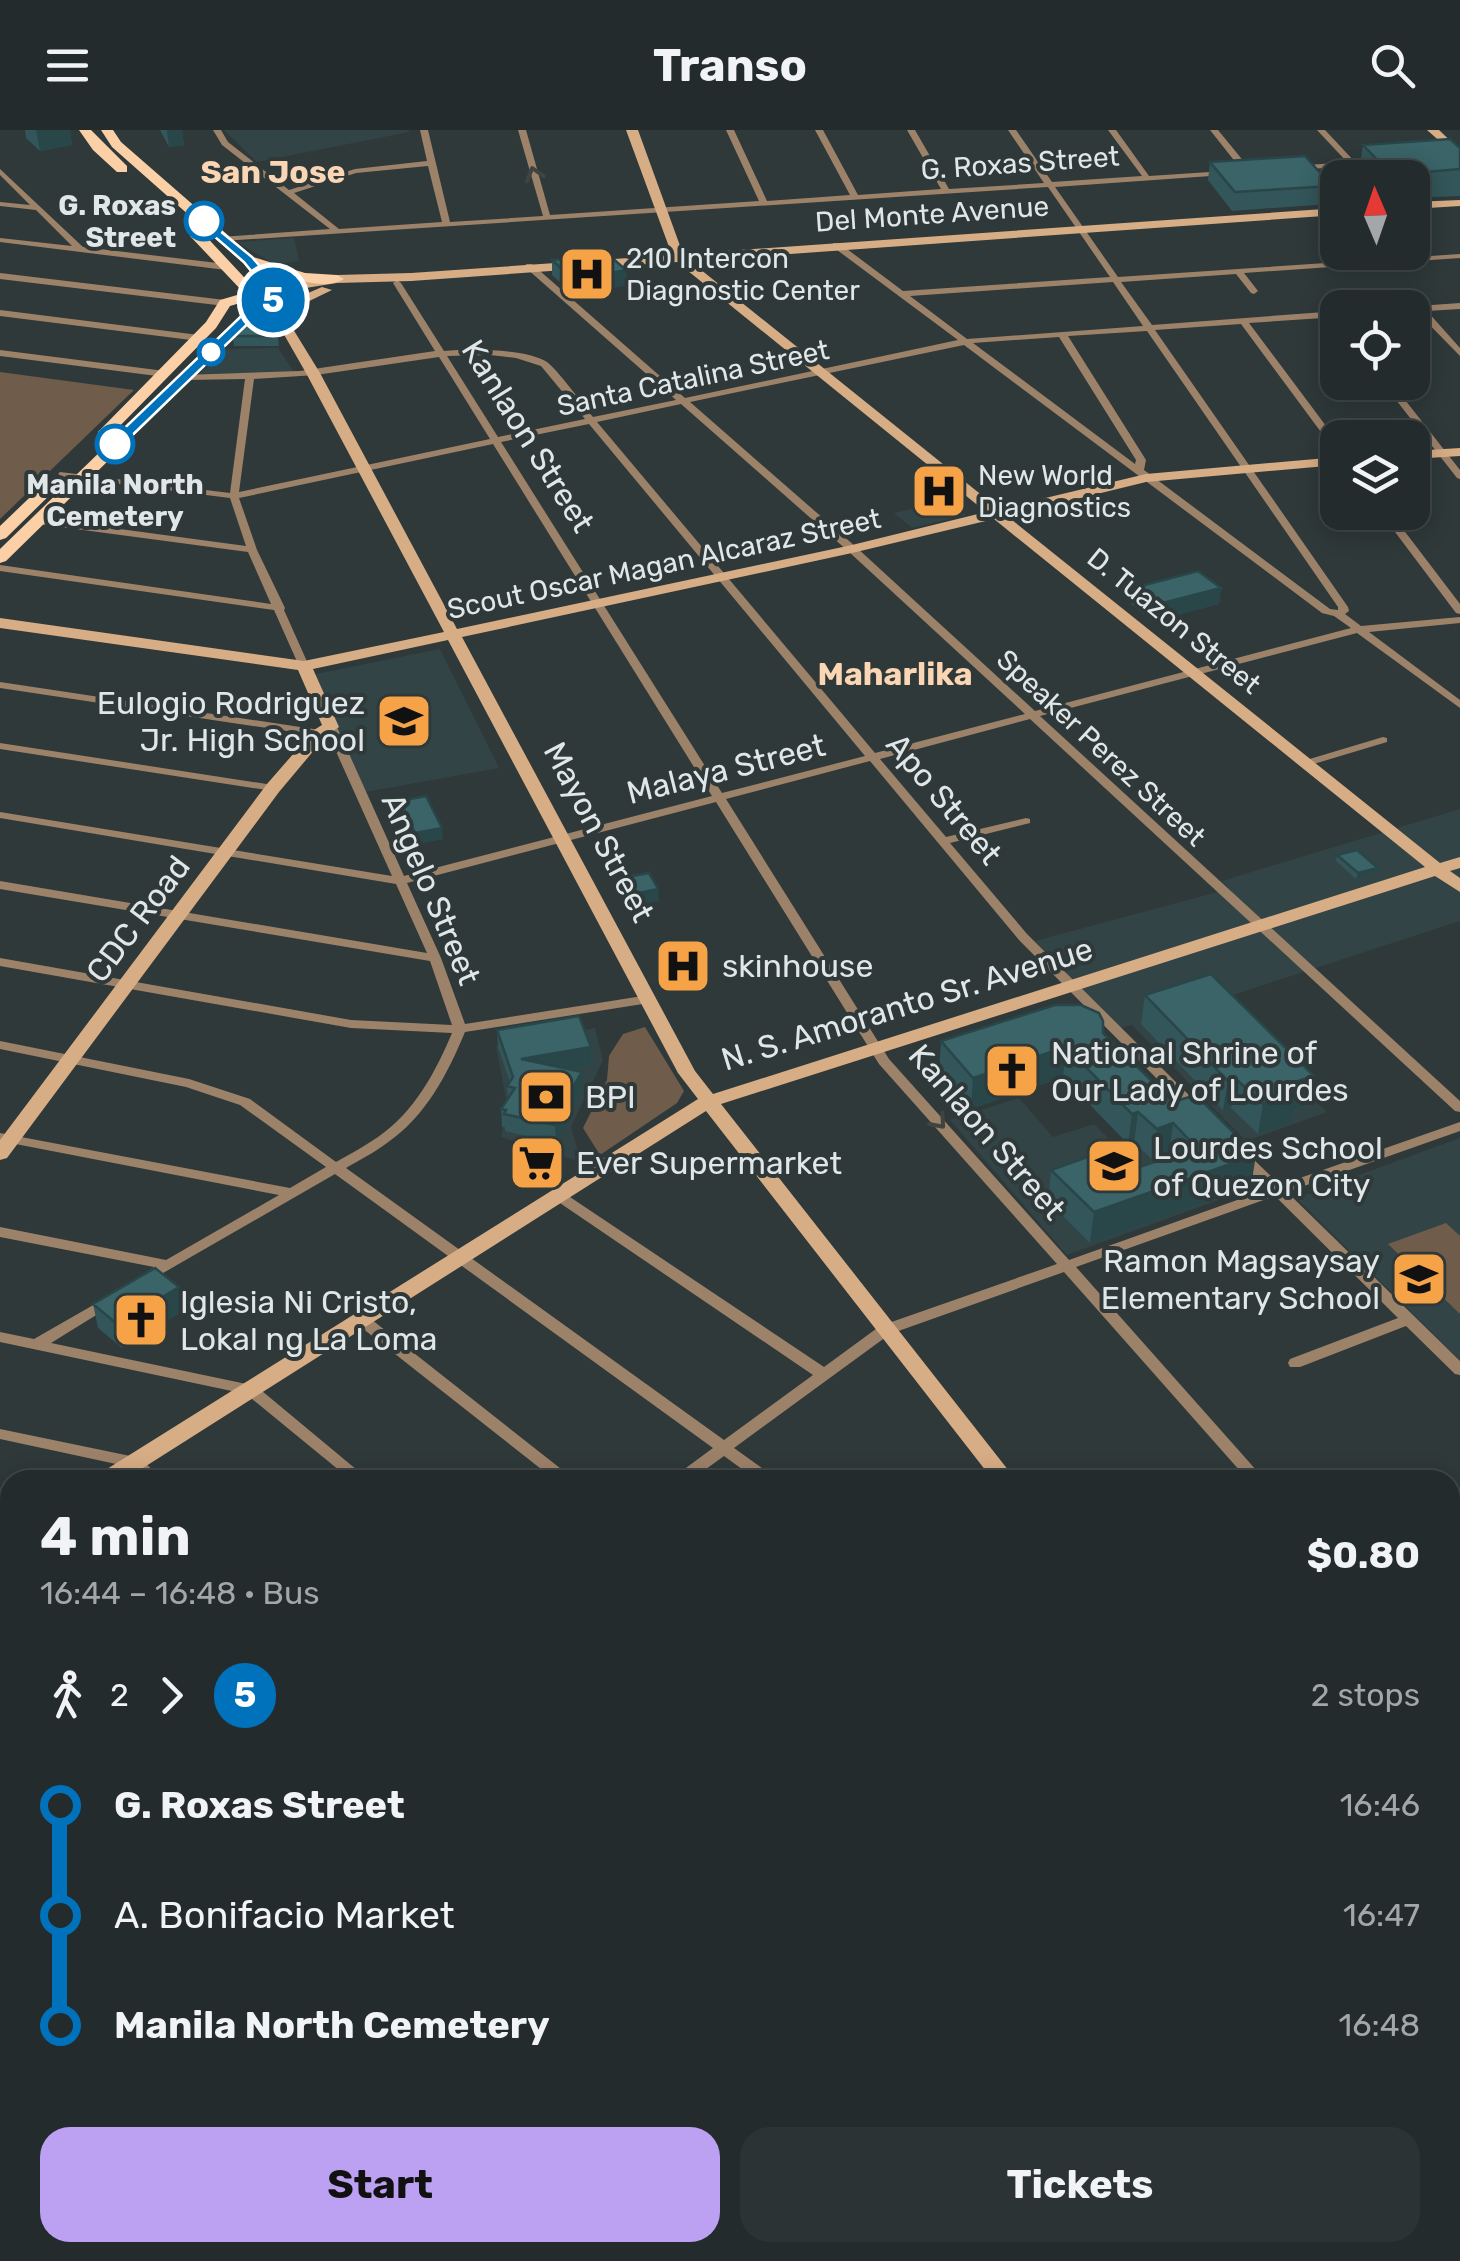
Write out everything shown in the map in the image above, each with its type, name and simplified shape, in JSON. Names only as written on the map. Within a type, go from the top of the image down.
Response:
[{"type":"main road","points":[[85,130],[97,147],[210,246],[257,298]]},
{"type":"main road","points":[[106,130],[116,144],[248,260],[277,294],[225,304]]},
{"type":"main road","points":[[248,260],[331,284]]},
{"type":"main road","points":[[0,535],[200,338],[225,304],[226,266]]},
{"type":"main road","points":[[0,558],[244,320],[257,298]]},
{"type":"main road","points":[[244,320],[283,322]]},
{"type":"street","points":[[217,130],[226,142],[337,231]]},
{"type":"street","points":[[424,130],[446,224]]},
{"type":"street","points":[[522,130],[548,217]]},
{"type":"street","points":[[632,130],[678,256]]},
{"type":"street","points":[[730,130],[764,203]]},
{"type":"street","points":[[818,130],[856,197]]},
{"type":"street","points":[[911,130],[946,191]]},
{"type":"street","points":[[1012,130],[1084,229],[1342,608],[1344,612],[1338,614]]},
{"type":"street","points":[[1112,130],[1148,178]]},
{"type":"street","points":[[1214,130],[1247,171]]},
{"type":"street","points":[[1321,130],[1349,160]]},
{"type":"street","points":[[1434,130],[1460,157]]},
{"type":"street","points":[[1442,158],[1460,157]]},
{"type":"street","points":[[290,192],[355,171],[432,163]]},
{"type":"street","points":[[1282,169],[1320,166]]},
{"type":"street","name":"G. Roxas Street","points":[[224,239],[1264,170]]},
{"type":"street","points":[[0,171],[80,250]]},
{"type":"street","points":[[1430,205],[1460,203]]},
{"type":"street","points":[[0,204],[38,208]]},
{"type":"street","name":"Del Monte Avenue","points":[[277,294],[331,284],[529,266],[1320,212]]},
{"type":"street","points":[[0,240],[226,266]]},
{"type":"street","points":[[836,245],[1326,611],[1338,614],[1460,705]]},
{"type":"street","name":"D. Tuazon Street","points":[[678,256],[1460,887]]},
{"type":"street","points":[[901,294],[1460,256]]},
{"type":"street","name":"Speaker Perez Street","points":[[529,266],[852,550],[1460,1108]]},
{"type":"street","points":[[1239,272],[1254,291]]},
{"type":"street","points":[[0,276],[225,304]]},
{"type":"street","name":"Kanlaon Street","points":[[404,280],[443,356],[876,1048],[1064,1266],[1248,1470]]},
{"type":"street","points":[[283,322],[296,302],[331,284]]},
{"type":"street","name":"Mayon Street","points":[[277,294],[283,322]]},
{"type":"street","name":"Mayon Street","points":[[257,298],[283,322],[313,373],[687,1073],[997,1470]]},
{"type":"street","points":[[1430,308],[1460,306]]},
{"type":"street","points":[[0,313],[200,338]]},
{"type":"street","name":"Santa Catalina Street","points":[[63,474],[234,496],[968,341],[1320,318]]},
{"type":"street","points":[[1242,321],[1320,425]]},
{"type":"street","points":[[1430,323],[1460,354]]},
{"type":"street","points":[[1061,333],[1140,460],[1142,475]]},
{"type":"street","points":[[0,353],[165,374]]},
{"type":"street","name":"Apo Street","points":[[186,376],[313,373],[443,356],[516,354],[544,364],[1070,987],[1202,1115]]},
{"type":"street","name":"Angelo Street","points":[[135,1285],[382,1141],[412,1117],[434,1090],[460,1030],[435,958],[325,730],[304,666],[252,550],[234,496],[250,375]]},
{"type":"street","points":[[1400,400],[1460,476]]},
{"type":"street","points":[[1430,454],[1460,452]]},
{"type":"street","name":"Scout Oscar Magan Alcaraz Street","points":[[0,623],[304,666],[852,550],[1142,475],[1320,463]]},
{"type":"street","points":[[38,520],[252,550]]},
{"type":"street","points":[[1399,530],[1460,611]]},
{"type":"street","points":[[0,568],[280,608]]},
{"type":"street","name":"Malaya Street","points":[[0,814],[400,881],[1356,630],[1460,620]]},
{"type":"street","points":[[0,686],[325,730]]},
{"type":"street","name":"CDC Road","points":[[4,1143],[274,788],[325,730]]},
{"type":"street","points":[[1307,763],[1383,740]]},
{"type":"street","points":[[0,746],[274,788]]},
{"type":"street","points":[[943,841],[1026,821]]},
{"type":"street","name":"N. S. Amoranto Sr. Avenue","points":[[123,1470],[707,1102],[1460,862]]},
{"type":"street","points":[[0,885],[435,958]]},
{"type":"street","points":[[0,962],[351,1024],[460,1030],[649,999]]},
{"type":"street","points":[[0,1045],[189,1083],[245,1102],[754,1470]]},
{"type":"street","points":[[694,1470],[885,1330],[1460,1126]]},
{"type":"street","points":[[1226,1140],[1460,1370]]},
{"type":"street","points":[[4,1143],[292,1192]]},
{"type":"street","points":[[559,1196],[823,1374]]},
{"type":"street","points":[[0,1232],[167,1265]]},
{"type":"street","points":[[37,1344],[118,1295]]},
{"type":"street","points":[[1296,1364],[1409,1319]]},
{"type":"street","points":[[362,1320],[552,1470]]},
{"type":"street","points":[[0,1337],[251,1390],[349,1470]]},
{"type":"street","points":[[0,1434],[135,1462],[144,1470]]},
{"type":"shaded area","points":[[224,130],[409,130],[409,132],[257,162]]},
{"type":"shaded area","points":[[294,238],[299,261],[276,265],[237,242]]},
{"type":"shaded area","points":[[278,348],[294,372],[199,374],[227,349]]},
{"type":"shaded area","name":"Manila North Cemetery","points":[[0,372],[134,390],[0,519]]},
{"type":"shaded area","points":[[948,500],[966,515],[912,528],[894,513]]},
{"type":"shaded area","name":"Eulogio Rodriguez Jr. High School","points":[[440,649],[499,768],[360,793],[316,674]]},
{"type":"shaded area","points":[[1460,809],[1460,921],[1208,1003],[1327,1112],[1246,1141],[1132,1025],[1121,1028],[1035,941],[1229,889],[1222,881]]},
{"type":"shaded area","points":[[645,1027],[684,1091],[677,1103],[600,1155],[583,1128],[607,1080],[609,1056],[623,1034]]},
{"type":"shaded area","points":[[595,1028],[603,1060],[571,1127],[581,1162],[501,1137],[507,1104],[496,1046]]},
{"type":"shaded area","name":"Lourdes School of Quezon City","points":[[1019,1098],[1053,1137],[1094,1124],[1115,1145],[1193,1119],[1257,1186],[1067,1255],[950,1120]]},
{"type":"shaded area","name":"Ramon Magsaysay Elementary School","points":[[1460,1138],[1460,1360],[1296,1198]]},
{"type":"shaded area","points":[[1446,1223],[1460,1236],[1460,1314],[1388,1244]]},
{"type":"building","points":[[1450,139],[1460,148],[1460,169],[1430,172],[1430,160],[1378,160],[1363,145]]},
{"type":"building","points":[[1305,156],[1320,173],[1320,187],[1235,192],[1210,162]]},
{"type":"building","points":[[610,256],[626,270],[574,280],[552,260]]},
{"type":"building","points":[[248,320],[263,321],[278,336],[233,336]]},
{"type":"building","points":[[938,470],[956,485],[938,489],[920,474]]},
{"type":"building","points":[[1198,571],[1221,588],[1155,605],[1133,588]]},
{"type":"building","points":[[426,796],[442,828],[415,833],[400,801]]},
{"type":"building","points":[[1357,850],[1378,868],[1358,873],[1337,855]]},
{"type":"building","points":[[649,873],[658,889],[625,896],[616,879]]},
{"type":"building","points":[[1211,974],[1314,1076],[1288,1084],[1297,1093],[1263,1104],[1235,1078],[1228,1081],[1145,995]]},
{"type":"building","points":[[1055,1005],[1081,1005],[1099,1013],[1103,1033],[1173,1102],[1196,1095],[1256,1155],[1094,1212],[1051,1170],[1093,1155],[1112,1176],[1197,1148],[1173,1123],[1157,1129],[1138,1112],[1132,1114],[1066,1047],[973,1078],[941,1041]]},
{"type":"building","points":[[579,1016],[591,1047],[521,1059],[582,1072],[555,1125],[504,1114],[506,1110],[501,1109],[515,1088],[507,1086],[513,1077],[497,1030]]},
{"type":"building","points":[[155,1268],[179,1287],[117,1324],[93,1304]]},
{"type":"bus line","name":"5","points":[[115,444],[261,303],[280,298],[248,260],[204,221]]},
{"type":"place","name":"G. Roxas Street","points":[[204,221]]},
{"type":"place","name":"210 Intercon Diagnostic Center","points":[[587,274]]},
{"type":"place","name":"Manila North Cemetery","points":[[115,444]]},
{"type":"place","name":"New World Diagnostics","points":[[939,491]]},
{"type":"place","name":"Eulogio Rodriguez Jr. High School","points":[[404,721]]},
{"type":"place","name":"skinhouse","points":[[683,966]]},
{"type":"place","name":"National Shrine of Our Lady of Lourdes","points":[[1012,1071]]},
{"type":"place","name":"BPI","points":[[546,1097]]},
{"type":"place","name":"Ever Supermarket","points":[[537,1163]]},
{"type":"place","name":"Lourdes School of Quezon City","points":[[1114,1166]]},
{"type":"place","name":"Ramon Magsaysay Elementary School","points":[[1419,1279]]},
{"type":"place","name":"Iglesia Ni Cristo, Lokal ng La Loma","points":[[141,1320]]},
{"type":"district","name":"San Jose","points":[[273,172]]},
{"type":"district","name":"Maharlika","points":[[895,674]]}]
